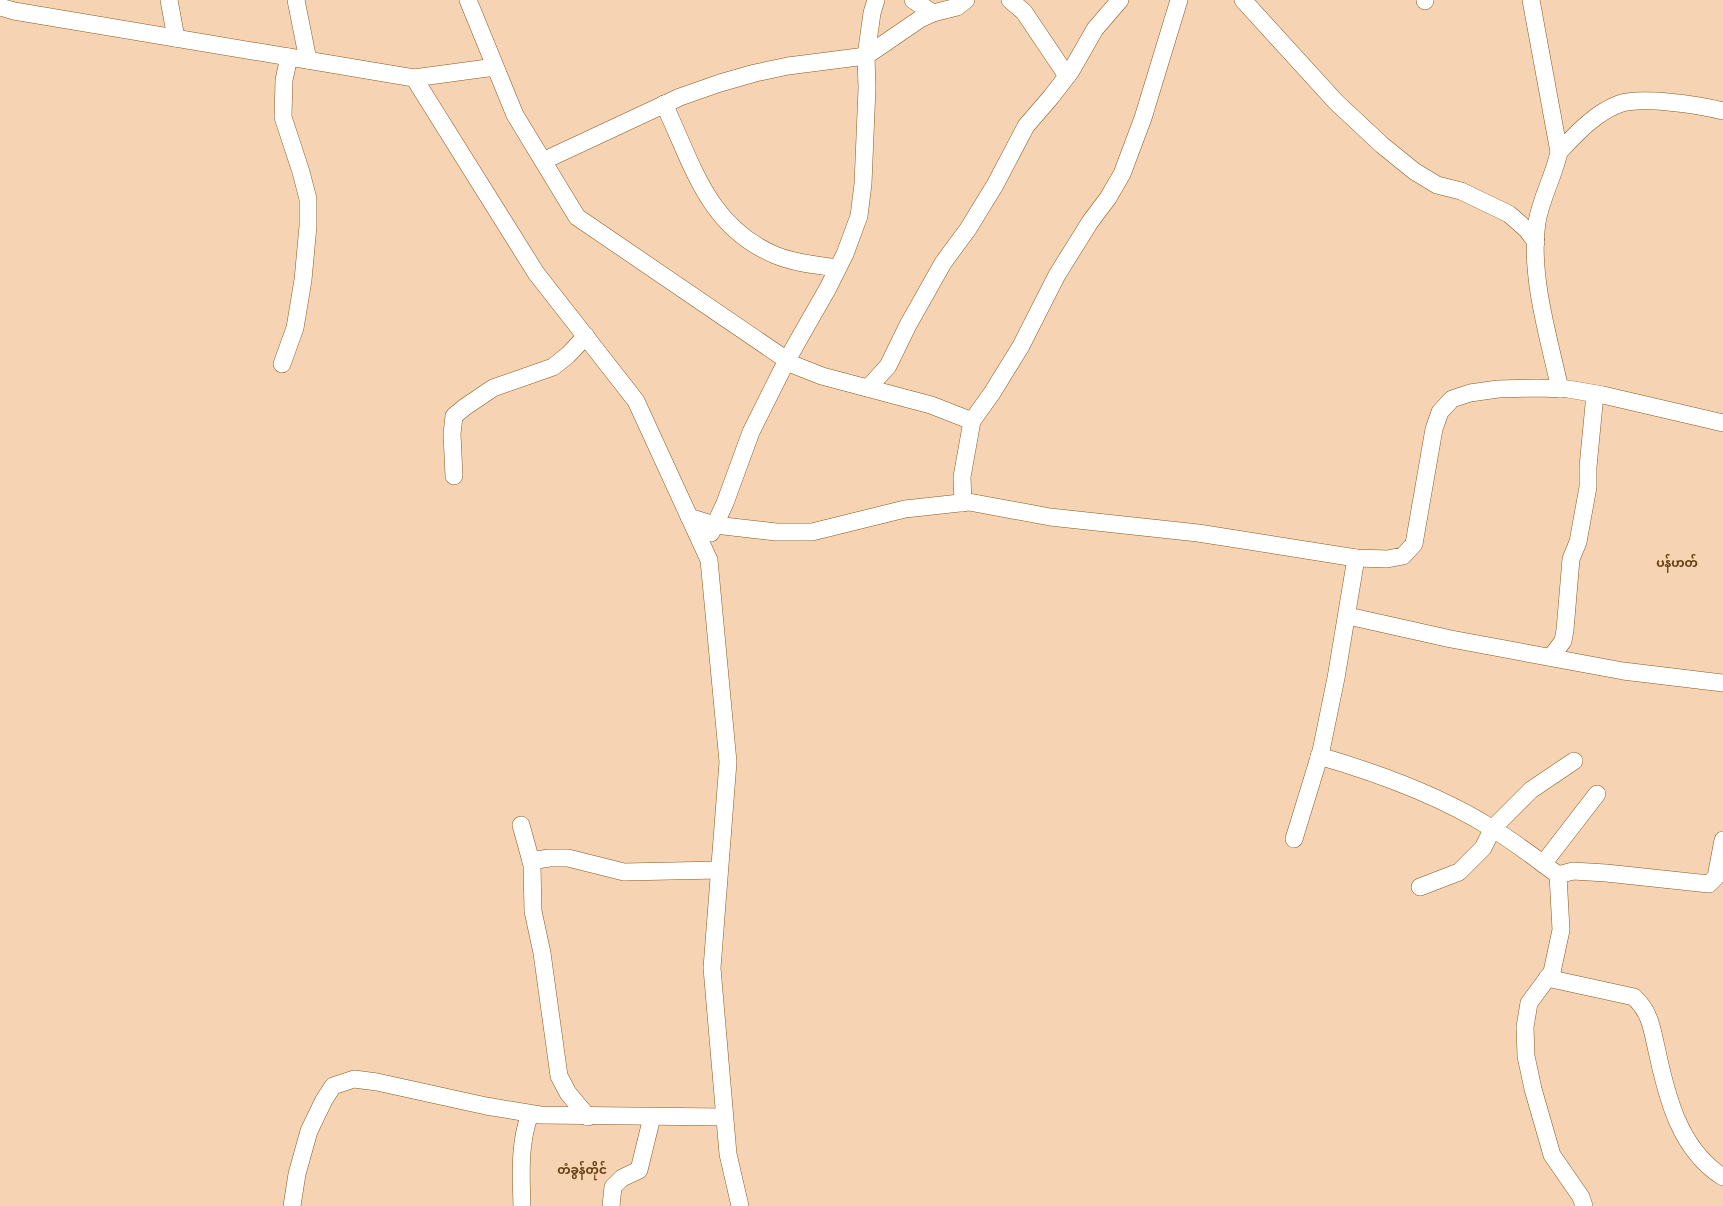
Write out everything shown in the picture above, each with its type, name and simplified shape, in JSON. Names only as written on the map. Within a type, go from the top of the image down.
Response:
[{"type":"street","points":[[169,0],[176,38]]},
{"type":"street","points":[[296,0],[308,60]]},
{"type":"street","points":[[468,0],[514,115],[577,217],[787,360],[822,376],[931,405],[972,421]]},
{"type":"street","points":[[704,549],[752,432],[787,360],[837,268],[852,235],[860,210],[863,184],[867,88],[866,56],[872,13],[876,0]]},
{"type":"street","points":[[913,0],[933,13]]},
{"type":"street","points":[[543,161],[680,96],[755,73],[788,66],[866,56],[910,26],[933,13],[957,7],[966,0]]},
{"type":"street","points":[[1010,0],[1024,12],[1067,76]]},
{"type":"street","points":[[868,388],[888,366],[908,325],[942,263],[968,229],[995,185],[1026,126],[1067,76],[1095,29],[1120,0]]},
{"type":"street","points":[[963,503],[962,477],[972,421],[992,393],[1021,346],[1057,275],[1090,222],[1108,198],[1122,174],[1143,118],[1179,0]]},
{"type":"street","points":[[1243,0],[1336,102],[1382,145],[1414,171],[1438,185],[1461,191],[1509,214],[1536,242]]},
{"type":"street","points":[[1531,0],[1559,152],[1555,169],[1543,199],[1537,223],[1536,242],[1539,284],[1546,331],[1560,389]]},
{"type":"street","points":[[0,7],[14,11],[414,78],[495,67]]},
{"type":"street","points":[[282,364],[295,328],[303,280],[308,226],[308,199],[283,117],[284,80],[290,57]]},
{"type":"street","points":[[414,78],[536,272],[636,401],[709,560],[728,762],[712,968],[728,1154],[740,1206]]},
{"type":"street","points":[[1559,152],[1574,136],[1600,114],[1620,104],[1643,101],[1723,111]]},
{"type":"street","points":[[664,104],[696,177],[720,216],[756,245],[776,255],[837,268]]},
{"type":"street","points":[[454,476],[452,434],[454,416],[493,388],[553,367],[568,355],[586,336]]},
{"type":"street","points":[[689,517],[715,524],[776,532],[812,532],[905,509],[963,503],[1008,508],[1050,517],[1198,533],[1356,558],[1387,559],[1403,556],[1414,544],[1434,429],[1440,412],[1452,399],[1470,393],[1498,389],[1560,389],[1595,394],[1723,423]]},
{"type":"street","points":[[1551,657],[1563,641],[1565,630],[1571,559],[1578,542],[1588,487],[1588,468],[1595,394]]},
{"type":"street","points":[[1294,839],[1319,756],[1348,616],[1356,558]]},
{"type":"street","points":[[1348,616],[1451,639],[1623,671],[1723,683]]},
{"type":"street","points":[[1319,756],[1350,765],[1443,802],[1493,828],[1558,874],[1573,871],[1606,873],[1709,884],[1716,877],[1723,840]]},
{"type":"street","points":[[1420,887],[1459,872],[1483,848],[1493,828],[1531,790],[1574,761]]},
{"type":"street","points":[[1543,864],[1597,794]]},
{"type":"street","points":[[521,825],[531,861],[533,911],[542,953],[558,1076],[568,1093],[588,1117]]},
{"type":"street","points":[[531,861],[549,858],[568,858],[624,872],[720,870]]},
{"type":"street","points":[[1558,874],[1561,930],[1552,972],[1529,1003],[1526,1027],[1526,1056],[1533,1089],[1552,1155],[1581,1197],[1584,1206]]},
{"type":"street","points":[[1547,978],[1634,997],[1644,1006],[1651,1023],[1658,1054],[1679,1128],[1703,1160],[1723,1177]]},
{"type":"street","points":[[292,1206],[297,1174],[309,1132],[324,1100],[333,1086],[354,1079],[377,1082],[456,1100],[530,1114],[588,1117],[724,1117]]},
{"type":"street","points":[[522,1206],[521,1164],[525,1129],[530,1114]]},
{"type":"street","points":[[611,1206],[613,1187],[622,1178],[639,1170],[652,1116]]},
{"type":"district","name":"ပန်ဟတ်","points":[[1677,564]]},
{"type":"district","name":"တံခွန်တိုင်","points":[[582,1171]]}]
